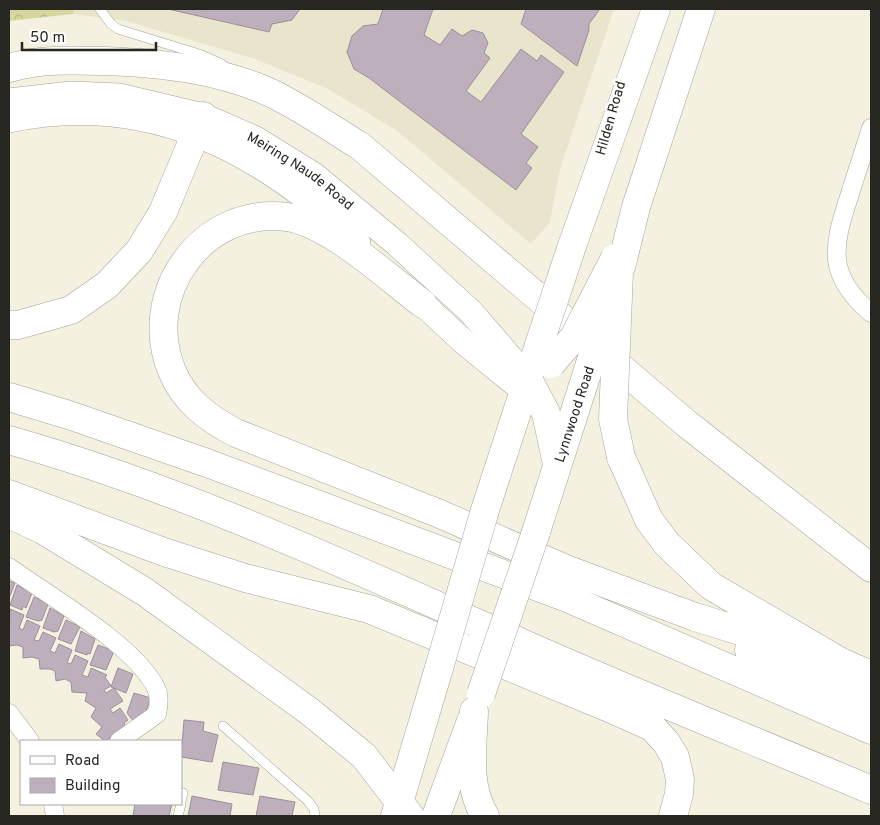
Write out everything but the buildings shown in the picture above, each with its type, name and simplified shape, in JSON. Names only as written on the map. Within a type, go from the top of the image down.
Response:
[{"type":"main road","points":[[401,812],[438,668],[485,510],[534,372],[575,237],[656,9]]},
{"type":"main road","name":"Lynnwood Road","points":[[436,816],[558,466],[636,206],[701,9]]},
{"type":"main road","points":[[9,68],[58,60],[178,66],[216,74],[271,94],[360,146],[687,424],[871,568]]},
{"type":"main road","name":"Meiring Naude Road","points":[[9,101],[71,94],[119,96],[199,125],[296,189],[344,229],[465,343],[534,372]]},
{"type":"main road","name":"Meiring Naude Road","points":[[9,120],[69,112],[98,112],[199,125],[256,139],[314,176],[397,244],[534,372]]},
{"type":"main road","points":[[9,325],[18,325],[71,310],[107,285],[139,251],[164,212],[199,125]]},
{"type":"main road","points":[[423,304],[328,233],[286,217],[249,219],[213,234],[185,261],[165,300],[163,338],[172,372],[195,406],[212,421],[236,433],[440,514],[566,569],[695,617],[841,662],[871,675]]},
{"type":"main road","points":[[534,372],[574,336],[618,266]]},
{"type":"main road","points":[[618,266],[613,419],[621,456],[649,520],[667,544],[711,586],[841,662]]},
{"type":"main road","points":[[534,372],[558,466]]},
{"type":"main road","points":[[9,397],[69,415],[206,463],[567,598],[871,730]]},
{"type":"main road","points":[[9,440],[56,453],[208,507],[546,654],[871,790]]},
{"type":"main road","points":[[9,494],[164,552],[245,578],[369,609],[652,727],[666,742],[674,757],[680,779],[679,794],[672,816]]},
{"type":"main road","points":[[9,514],[43,530],[146,592],[309,711],[364,756],[401,812]]},
{"type":"main road","points":[[567,598],[747,649],[871,702]]},
{"type":"main road","points":[[477,702],[473,787],[477,804],[485,816]]},
{"type":"main road","points":[[775,750],[871,799]]},
{"type":"street","points":[[871,128],[836,243],[840,274],[857,301],[871,313]]},
{"type":"street","points":[[9,568],[109,637],[148,676],[156,688],[159,704],[157,714],[120,740]]},
{"type":"street","points":[[9,713],[29,740]]},
{"type":"lane","points":[[100,9],[111,24],[118,29],[202,55],[232,68],[271,94]]},
{"type":"lane","name":"Hilden Road","points":[[575,237],[628,56]]},
{"type":"lane","points":[[223,726],[308,801],[314,816]]},
{"type":"shaded area","points":[[74,9],[614,9],[560,169],[550,222],[531,244],[396,130],[328,89],[255,59],[126,21],[73,14]]},
{"type":"green space","points":[[9,9],[74,9],[73,14],[9,21]]}]
